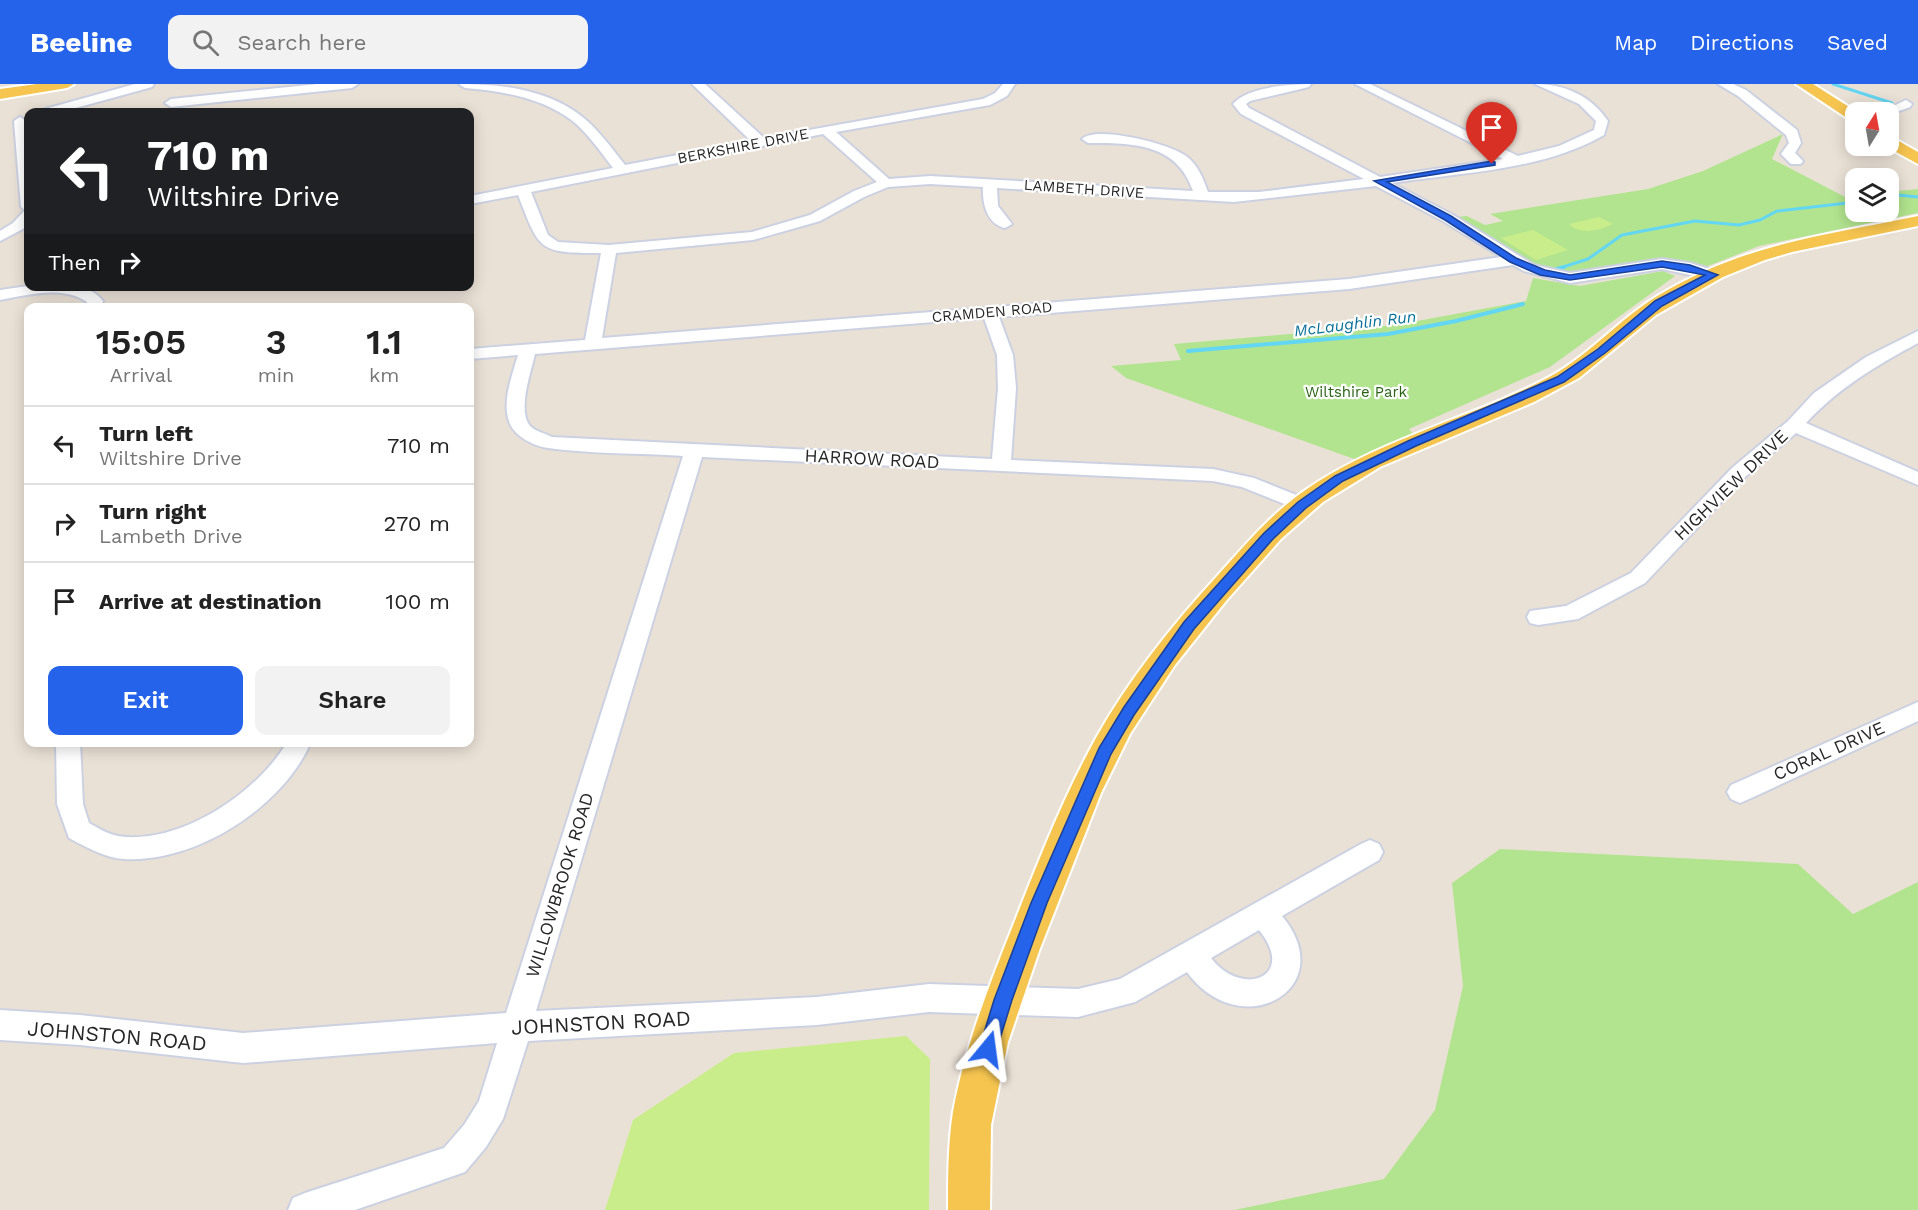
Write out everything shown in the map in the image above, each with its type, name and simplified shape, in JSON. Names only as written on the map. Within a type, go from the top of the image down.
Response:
[{"type":"main road","points":[[0,92],[35,84]]},
{"type":"main road","points":[[0,92],[67,84]]},
{"type":"main road","points":[[1803,84],[1845,112]]},
{"type":"main road","points":[[1899,147],[1918,159]]},
{"type":"main road","points":[[969,1210],[969,1151],[973,1114],[985,1061],[1003,1000],[1071,825],[1105,752],[1122,722],[1189,626],[1269,536],[1302,505],[1339,479],[1361,467],[1561,380],[1602,351],[1658,303],[1714,275],[1776,250],[1918,221]]},
{"type":"street","points":[[63,108],[148,84]]},
{"type":"street","points":[[171,103],[352,84]]},
{"type":"street","points":[[465,84],[522,95],[548,103],[572,115],[594,135],[622,170]]},
{"type":"street","points":[[698,84],[761,143]]},
{"type":"street","name":"BERKSHIRE DRIVE","points":[[474,195],[523,190],[826,130],[986,102],[1007,91],[1009,84]]},
{"type":"street","points":[[1305,84],[1246,98],[1239,104],[1245,111],[1448,218],[1513,260],[1543,273],[1570,278],[1662,264],[1690,268],[1714,275]]},
{"type":"street","points":[[1361,84],[1515,160]]},
{"type":"street","name":"LAMBETH DRIVE","points":[[523,190],[542,237],[554,246],[573,249],[609,249],[753,236],[815,218],[859,194],[886,183],[930,180],[1234,198],[1276,196],[1515,160],[1588,140],[1600,132],[1602,121],[1596,111],[1584,101],[1541,84]]},
{"type":"street","points":[[1724,84],[1742,93],[1792,133],[1795,142],[1788,154],[1796,161]]},
{"type":"street","points":[[1907,90],[1912,107]]},
{"type":"street","points":[[20,121],[24,164]]},
{"type":"street","points":[[826,130],[886,183]]},
{"type":"street","points":[[1088,139],[1136,141],[1178,158],[1191,170],[1202,196]]},
{"type":"street","points":[[990,183],[989,205],[995,215],[1005,224]]},
{"type":"street","points":[[0,237],[18,226],[24,219]]},
{"type":"street","points":[[593,343],[609,249]]},
{"type":"street","name":"CRAMDEN ROAD","points":[[474,354],[1349,284],[1513,260]]},
{"type":"street","points":[[0,296],[31,291]]},
{"type":"street","points":[[80,291],[87,294],[94,303]]},
{"type":"street","points":[[990,313],[1005,355],[1007,388],[1001,465]]},
{"type":"street","name":"HIGHVIEW DRIVE","points":[[1538,617],[1570,613],[1638,578],[1739,472],[1794,425],[1820,397],[1872,361],[1918,336]]},
{"type":"street","name":"HARROW ROAD","points":[[528,350],[515,406],[516,420],[526,433],[539,436],[548,442],[1213,475],[1247,482],[1302,505]]},
{"type":"street","points":[[1794,425],[1918,479]]},
{"type":"street","name":"WILLOWBROOK ROAD","points":[[305,1210],[454,1161],[475,1136],[492,1108],[694,451]]},
{"type":"street","name":"CORAL DRIVE","points":[[1740,792],[1918,711]]},
{"type":"street","points":[[68,747],[70,804],[78,830],[99,842],[125,848],[184,838],[224,819],[260,793],[297,747]]},
{"type":"street","name":"JOHNSTON ROAD","points":[[0,1025],[80,1030],[243,1048],[516,1027],[817,1011],[929,998],[1078,1003],[1103,999],[1125,992],[1370,852]]},
{"type":"street","points":[[1191,954],[1199,970],[1212,983],[1229,991],[1246,995],[1263,992],[1277,984],[1286,972],[1288,956],[1285,941],[1276,926],[1263,914]]},
{"type":"green space","points":[[1783,134],[1772,159],[1845,197],[1845,222],[1875,222],[1759,246],[1708,266],[1659,258],[1578,273],[1553,272],[1532,265],[1455,217],[1467,216],[1485,225],[1503,221],[1490,214],[1648,189],[1703,171]]},
{"type":"green space","points":[[1918,189],[1918,213],[1899,217],[1899,191]]},
{"type":"green space","points":[[1599,217],[1613,224],[1597,230],[1585,231],[1569,224]]},
{"type":"green space","points":[[1533,230],[1568,250],[1536,260],[1501,238]]},
{"type":"green space","name":"Wiltshire Park","points":[[1663,271],[1675,276],[1550,367],[1409,429],[1414,435],[1357,460],[1126,378],[1111,366],[1181,360],[1174,344],[1395,325],[1526,301],[1533,278],[1580,286]]},
{"type":"green space","points":[[1500,849],[1798,864],[1853,914],[1918,882],[1918,1210],[1234,1210],[1384,1179],[1435,1110],[1463,986],[1452,883]]},
{"type":"green space","points":[[906,1036],[930,1059],[929,1210],[605,1210],[633,1120],[734,1053]]},
{"type":"waterway","name":"McLaughlin Run","points":[[1833,84],[1889,102]]},
{"type":"waterway","name":"McLaughlin Run","points":[[1899,195],[1918,197]]},
{"type":"waterway","name":"McLaughlin Run","points":[[1560,268],[1588,259],[1622,235],[1695,221],[1739,225],[1760,220],[1777,211],[1845,203]]},
{"type":"waterway","name":"McLaughlin Run","points":[[1557,269],[1564,267]]},
{"type":"waterway","name":"McLaughlin Run","points":[[1188,351],[1388,334],[1456,321],[1523,304]]},
{"type":"route","points":[[988,1049],[1003,1000],[1039,903],[1075,816],[1105,752],[1129,711],[1189,626],[1269,536],[1302,505],[1339,479],[1412,444],[1561,380],[1602,351],[1658,303],[1714,275],[1690,268],[1662,264],[1570,278],[1543,273],[1513,260],[1448,218],[1378,181],[1492,164]]}]
